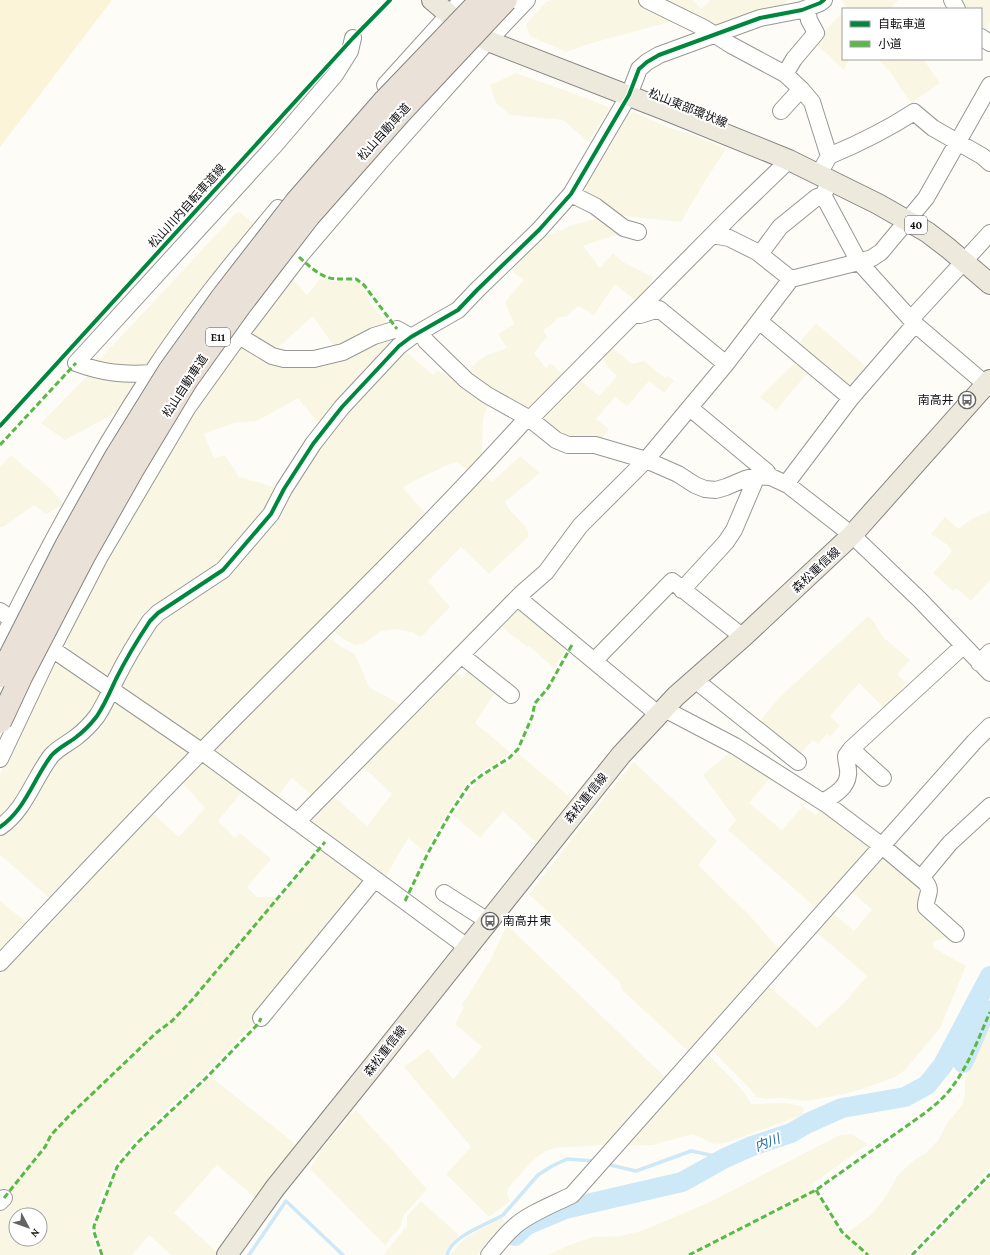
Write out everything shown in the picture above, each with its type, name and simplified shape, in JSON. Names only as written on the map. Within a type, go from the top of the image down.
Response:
[{"type":"highway","name":"松山自動車道","points":[[0,676],[67,544],[115,458],[169,371],[223,296],[296,202],[385,100],[481,0]]},
{"type":"highway","name":"松山自動車道","points":[[0,722],[21,677],[85,554],[133,469],[186,381],[239,307],[310,216],[400,113],[506,0]]},
{"type":"main road","name":"松山東部環状線","points":[[432,0],[459,22],[488,41],[629,95],[789,160],[825,183],[908,220],[927,232],[990,284]]},
{"type":"main road","name":"森松重信線","points":[[227,1255],[275,1188],[621,755],[662,711],[852,536],[989,384]]},
{"type":"street","points":[[0,644],[6,615],[88,479],[116,429],[152,373],[222,275],[300,182],[462,0]]},
{"type":"street","points":[[0,759],[52,649],[99,558],[184,414],[239,336],[299,257],[381,161],[488,41],[527,0]]},
{"type":"street","points":[[647,0],[704,28],[731,45],[785,74],[802,89],[812,102],[829,156],[825,183],[817,197],[780,227],[760,254]]},
{"type":"street","points":[[0,827],[18,812],[52,755],[60,747],[85,730],[96,717],[107,700],[116,679],[150,621],[158,613],[223,570],[271,514],[284,489],[313,444],[342,408],[400,346],[416,334],[458,310],[539,230],[571,194],[629,95],[639,70],[647,62],[659,55],[760,18],[807,8],[820,4],[824,0]]},
{"type":"street","points":[[785,74],[794,59],[816,33],[809,20],[807,8]]},
{"type":"street","points":[[982,37],[990,43]]},
{"type":"street","points":[[152,373],[114,373],[95,370],[76,363],[280,139],[335,75],[350,51],[353,38]]},
{"type":"street","points":[[298,822],[461,655],[546,572],[580,526],[646,460],[690,408],[726,364],[791,279],[859,262],[872,258],[881,252],[926,198],[990,86]]},
{"type":"street","points":[[781,111],[802,89]]},
{"type":"street","points":[[829,156],[890,128],[914,112],[933,128],[982,156],[990,163]]},
{"type":"street","points":[[0,963],[201,752],[437,514],[528,419],[789,160]]},
{"type":"street","points":[[825,183],[859,262],[914,322],[989,384]]},
{"type":"street","points":[[571,194],[595,206],[624,228],[638,232]]},
{"type":"street","points":[[786,484],[851,398],[964,261],[990,233]]},
{"type":"street","points":[[712,235],[729,238],[760,254],[791,279]]},
{"type":"street","points":[[634,315],[640,316],[660,309],[726,364]]},
{"type":"street","points":[[759,321],[851,398]]},
{"type":"street","points":[[239,336],[272,356],[294,359],[314,359],[343,352],[374,336],[397,329],[416,334],[426,341],[466,380],[487,395],[528,419],[556,440],[568,445],[595,444],[646,460],[678,474],[695,485],[705,489],[716,490],[765,471]]},
{"type":"street","points":[[690,408],[765,471],[770,477],[786,484],[852,536],[920,600],[963,646],[986,663]]},
{"type":"street","points":[[682,590],[726,542],[734,530],[765,471]]},
{"type":"street","points":[[594,661],[672,582],[742,637]]},
{"type":"street","points":[[518,598],[594,661],[662,711],[672,713],[741,750],[823,802],[882,846],[921,878],[929,887],[930,892],[926,901],[926,907],[956,934]]},
{"type":"street","points":[[823,802],[845,785],[849,774],[846,756],[851,749],[963,646]]},
{"type":"street","points":[[52,649],[201,752],[467,947]]},
{"type":"street","points":[[461,655],[511,695]]},
{"type":"street","points":[[695,680],[798,762]]},
{"type":"street","points":[[489,1255],[515,1226],[538,1212],[572,1195],[974,742],[990,726]]},
{"type":"street","points":[[851,749],[883,778]]},
{"type":"street","points":[[921,878],[950,843],[990,806]]},
{"type":"street","points":[[261,1018],[375,879]]},
{"type":"street","points":[[444,894],[488,921]]},
{"type":"shaded area","points":[[639,0],[677,20],[592,43],[566,52],[530,36],[526,24],[547,1]]},
{"type":"shaded area","points":[[657,0],[693,0],[701,9],[711,0],[787,0],[783,5],[750,12],[714,28]]},
{"type":"shaded area","points":[[841,0],[898,0],[891,8],[847,8]]},
{"type":"shaded area","points":[[956,0],[990,0],[990,22],[983,35],[982,8],[960,8]]},
{"type":"shaded area","points":[[842,13],[842,60],[849,60],[844,70],[814,42]]},
{"type":"shaded area","points":[[879,60],[924,60],[940,83],[911,103],[890,72]]},
{"type":"shaded area","points":[[516,73],[610,108],[588,142],[563,120],[510,115],[496,103],[490,85]]},
{"type":"shaded area","points":[[634,112],[672,129],[694,135],[726,149],[681,222],[616,215],[582,194],[595,167],[613,141],[627,115]]},
{"type":"shaded area","points":[[240,212],[253,223],[253,227],[151,367],[138,369],[96,363],[236,213]]},
{"type":"shaded area","points":[[602,217],[621,233],[583,246],[600,268],[613,253],[623,262],[653,277],[647,291],[637,302],[615,284],[594,315],[578,306],[567,316],[557,318],[550,326],[543,330],[547,337],[534,353],[546,368],[550,363],[566,377],[526,411],[468,375],[470,372],[469,370],[487,355],[507,348],[498,334],[514,324],[505,302],[524,280],[514,273],[512,265],[541,237],[570,226]]},
{"type":"shaded area","points":[[322,277],[333,282],[355,281],[363,287],[369,297],[369,302],[387,323],[335,348],[313,316],[274,351],[251,335],[293,279],[307,295]]},
{"type":"shaded area","points":[[816,323],[869,369],[849,392],[795,348]]},
{"type":"shaded area","points":[[400,337],[326,418],[316,421],[298,398],[257,421],[234,423],[204,434],[214,458],[225,455],[239,477],[281,489],[233,555],[156,611],[111,683],[85,664],[70,650],[66,644],[67,638],[111,552],[142,496],[203,400],[241,345],[278,361],[375,339]]},
{"type":"shaded area","points":[[608,344],[632,364],[644,361],[665,378],[668,376],[674,381],[664,393],[649,381],[627,406],[615,397],[596,419],[609,429],[599,442],[569,442],[544,422],[544,415],[577,377],[599,396],[617,376],[606,366],[604,358],[599,354]]},
{"type":"shaded area","points":[[404,350],[433,375],[438,370],[442,374],[444,373],[454,380],[457,376],[490,400],[483,419],[482,451],[486,455],[469,472],[457,462],[445,466],[403,488],[428,516],[201,743],[116,686],[153,623],[213,583],[313,449]]},
{"type":"shaded area","points":[[799,359],[808,367],[808,373],[776,410],[760,397]]},
{"type":"shaded area","points":[[88,375],[139,381],[121,410],[65,440],[41,423]]},
{"type":"shaded area","points":[[11,455],[51,489],[64,504],[46,514],[34,505],[3,527],[0,527],[0,467]]},
{"type":"shaded area","points":[[520,456],[540,473],[505,502],[509,509],[526,527],[528,537],[489,574],[461,547],[428,581],[450,607],[421,637],[412,632],[395,629],[381,631],[365,643],[355,645],[343,639],[331,629],[483,472],[492,482]]},
{"type":"shaded area","points":[[990,511],[990,580],[971,601],[956,588],[953,591],[933,573],[952,552],[949,546],[931,534],[945,517],[959,529],[972,519]]},
{"type":"shaded area","points":[[517,603],[566,642],[566,649],[554,668],[529,646],[527,647],[497,623]]},
{"type":"shaded area","points":[[868,616],[883,637],[910,660],[897,674],[906,683],[885,709],[859,683],[830,716],[840,726],[830,737],[827,734],[818,744],[813,740],[800,754],[756,725],[781,696]]},
{"type":"shaded area","points":[[325,633],[340,646],[355,654],[369,687],[405,707],[315,798],[292,778],[275,799],[217,758],[213,749]]},
{"type":"shaded area","points":[[61,662],[107,690],[104,697],[0,823],[0,774],[38,692],[52,666]]},
{"type":"shaded area","points":[[472,667],[497,689],[475,723],[510,752],[507,756],[476,775],[466,785],[451,806],[425,852],[408,838],[384,880],[310,823],[310,818],[331,794],[367,826],[392,794],[360,764],[453,670],[462,678]]},
{"type":"shaded area","points":[[116,697],[188,751],[188,754],[52,900],[0,855],[0,832],[51,763]]},
{"type":"shaded area","points":[[733,750],[772,776],[749,803],[782,830],[803,806],[816,815],[823,807],[873,851],[820,912],[728,830],[736,820],[703,775]]},
{"type":"shaded area","points":[[518,753],[573,800],[538,844],[503,811],[480,838],[453,815],[476,783],[512,761]]},
{"type":"shaded area","points":[[202,760],[245,788],[218,821],[235,838],[240,833],[271,859],[247,887],[257,897],[275,897],[279,900],[324,846],[365,879],[257,1020],[201,1078],[135,1140],[115,1164],[100,1198],[90,1227],[99,1255],[0,1255],[0,1210],[8,1200],[0,1194],[0,969],[146,815],[155,815],[179,837],[205,808],[180,780]]},
{"type":"shaded area","points":[[634,762],[717,841],[698,865],[750,916],[783,953],[691,1054],[622,990],[620,982],[529,894]]},
{"type":"shaded area","points":[[884,853],[926,893],[952,935],[933,942],[934,948],[966,966],[940,1028],[905,1070],[895,1077],[871,1086],[845,1094],[807,1101],[780,1098],[765,1099],[756,1097],[709,1047],[766,984],[817,1028],[845,1002],[867,976],[813,929],[830,911],[854,931],[872,910],[849,889]]},
{"type":"shaded area","points":[[0,901],[29,924],[0,955]]},
{"type":"shaded area","points":[[507,925],[668,1080],[612,1144],[556,1148],[547,1150],[532,1161],[508,1188],[507,1193],[510,1201],[489,1217],[446,1174],[471,1147],[404,1067],[428,1049],[453,1079],[482,1047],[455,1024],[464,1007],[462,1005],[491,959]]},
{"type":"shaded area","points":[[990,1020],[990,1168],[908,1255],[547,1255],[593,1237],[620,1236],[641,1231],[708,1203],[840,1135],[851,1134],[868,1144],[811,1185],[842,1236],[875,1211],[889,1192],[897,1176],[914,1160],[926,1153],[939,1139],[946,1125],[962,1105],[965,1096],[965,1080],[967,1070]]},
{"type":"shaded area","points":[[705,1051],[744,1092],[751,1104],[787,1103],[800,1106],[804,1109],[802,1115],[726,1143],[714,1144],[693,1134],[653,1145],[619,1146]]},
{"type":"shaded area","points":[[211,1077],[298,1146],[257,1199],[217,1165],[174,1213],[218,1253],[217,1255],[171,1255],[149,1235],[132,1255],[104,1255],[95,1231],[95,1226],[120,1165],[138,1144]]},
{"type":"shaded area","points":[[357,1111],[427,1189],[403,1216],[401,1226],[385,1245],[310,1169],[321,1150],[351,1114]]},
{"type":"shaded area","points":[[990,1178],[990,1255],[918,1255]]},
{"type":"shaded area","points":[[421,1201],[459,1235],[444,1255],[383,1255],[407,1226],[407,1216]]},
{"type":"shaded area","points":[[502,1218],[505,1223],[477,1255],[450,1255],[465,1238]]},
{"type":"sand","points":[[0,0],[112,0],[0,147]]},
{"type":"waterway","name":"内川","points":[[515,1236],[527,1225],[565,1209],[682,1182],[725,1158],[752,1146],[791,1133],[808,1123],[842,1108],[905,1097],[927,1085],[943,1065],[990,976]]},
{"type":"waterway","points":[[963,1063],[986,1010]]},
{"type":"waterway","points":[[606,1164],[636,1171],[691,1151],[725,1158]]},
{"type":"waterway","points":[[447,1255],[450,1248],[463,1236],[503,1215],[538,1175],[552,1166],[567,1159],[595,1161]]},
{"type":"waterway","points":[[249,1255],[286,1201],[343,1255]]},
{"type":"marked path","points":[[299,257],[326,277],[337,279],[356,279],[364,285],[397,329]]},
{"type":"marked path","points":[[0,445],[76,363]]},
{"type":"marked path","points":[[405,901],[428,853],[451,812],[469,785],[509,758],[518,749],[532,717],[535,703],[548,688],[573,643]]},
{"type":"marked path","points":[[4,1198],[45,1147],[51,1135],[156,1033],[172,1021],[192,1000],[325,842]]},
{"type":"marked path","points":[[689,1255],[816,1190],[929,1110],[940,1101],[964,1070],[990,1012]]},
{"type":"marked path","points":[[102,1255],[94,1232],[94,1226],[117,1167],[137,1143],[206,1078],[259,1023],[261,1018]]},
{"type":"marked path","points":[[912,1255],[990,1174]]},
{"type":"marked path","points":[[816,1190],[842,1232],[868,1255]]},
{"type":"cycle path","name":"松山川内自転車道線","points":[[0,426],[353,38],[390,0]]},
{"type":"cycle path","points":[[0,827],[16,812],[51,756],[81,733],[97,716],[124,664],[150,621],[158,613],[223,570],[271,514],[284,489],[313,444],[342,407],[399,346],[411,337],[458,310],[539,230],[571,194],[629,95],[639,69],[659,55],[760,18],[802,10],[824,0]]},
{"type":"place","name":"南高井","points":[[967,400]]},
{"type":"place","name":"南高井東","points":[[490,921]]}]
